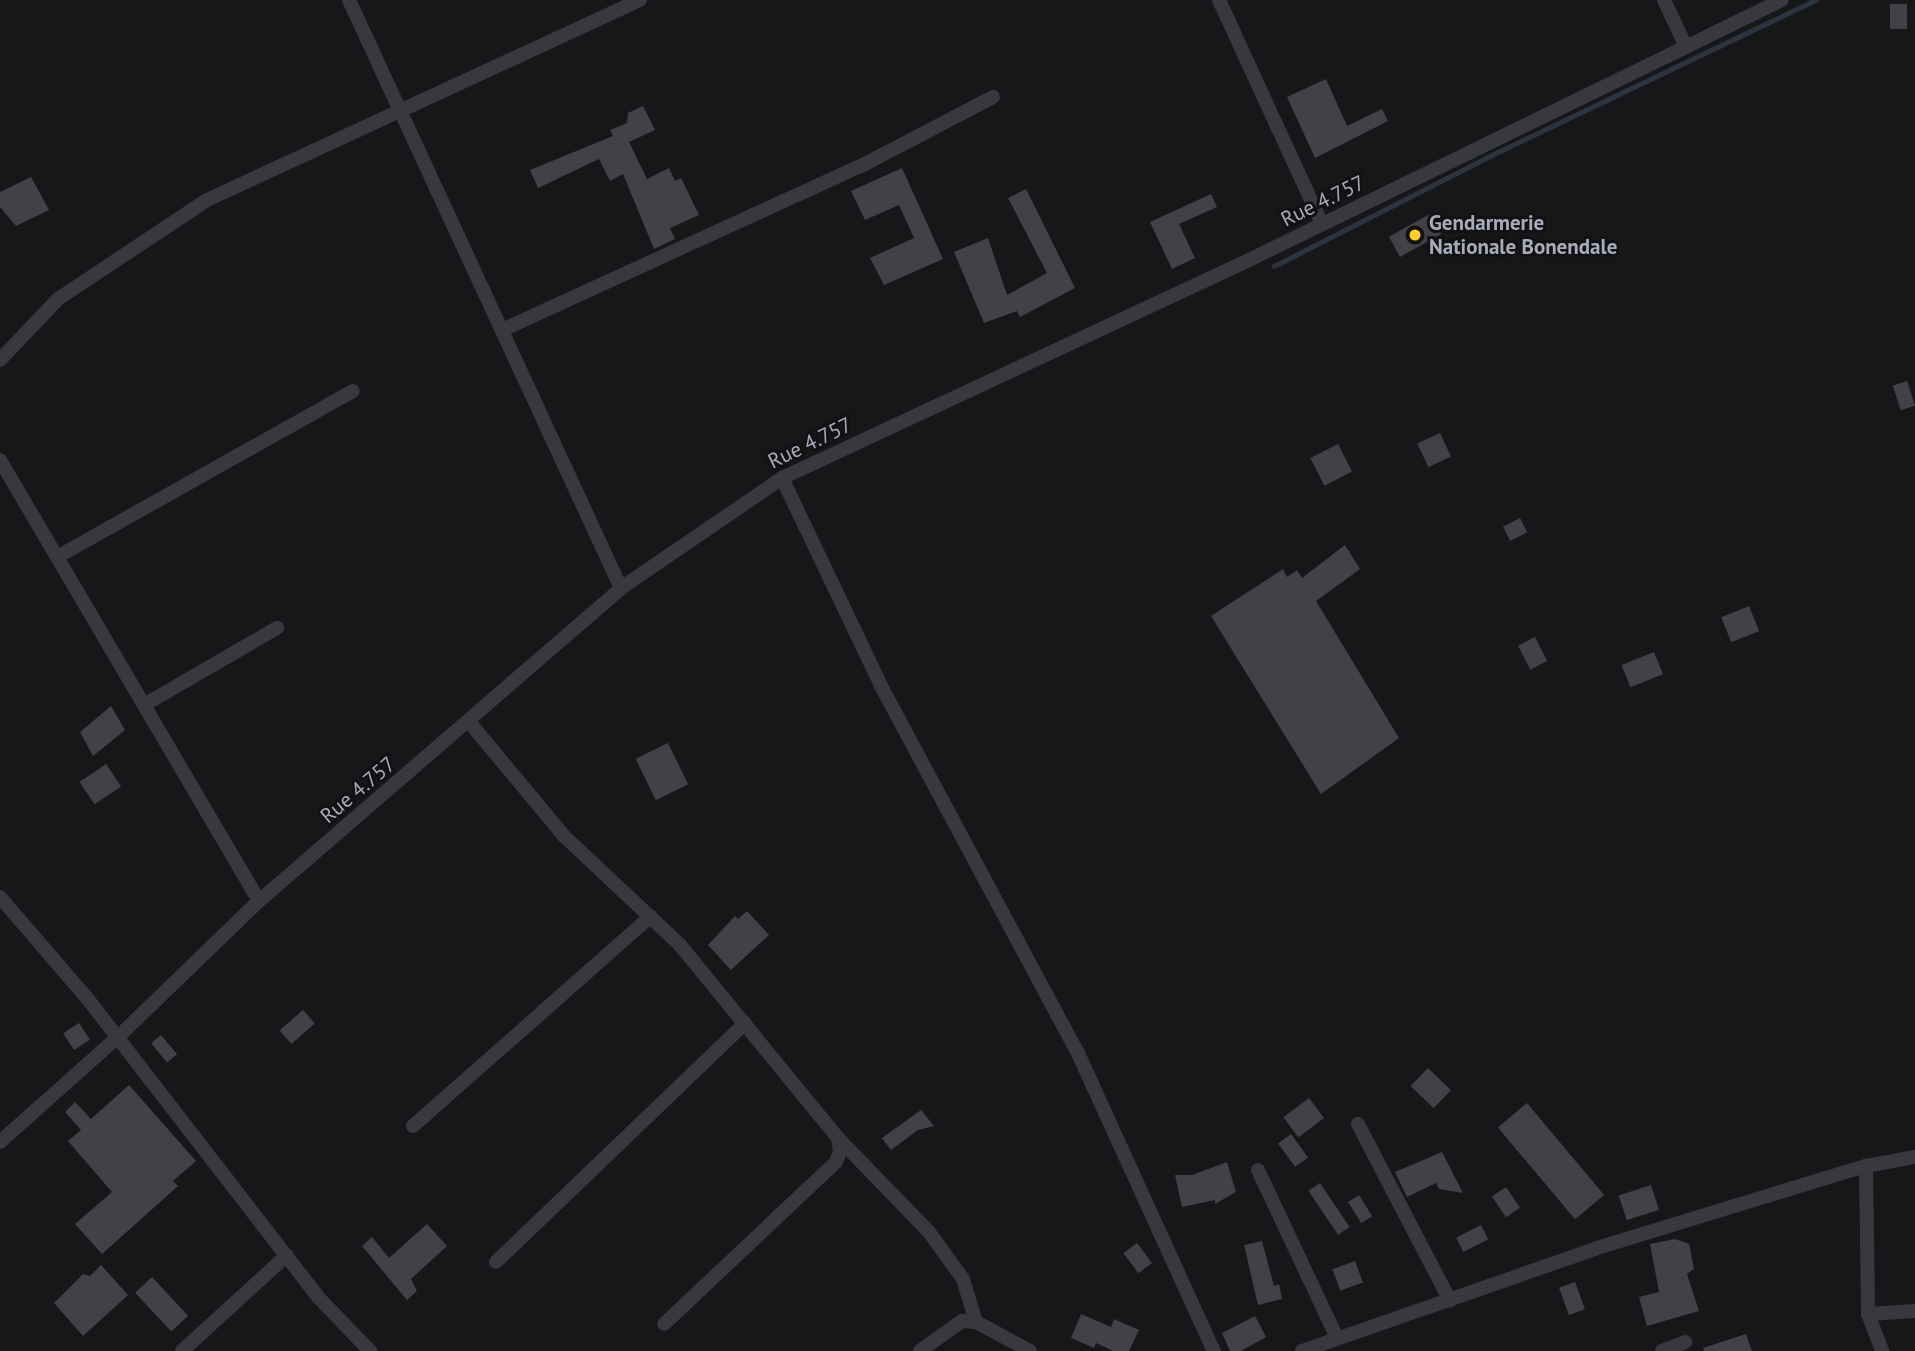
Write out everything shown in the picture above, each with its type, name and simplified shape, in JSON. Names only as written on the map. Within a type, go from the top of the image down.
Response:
[{"type":"street","points":[[349,0],[403,110],[621,588]]},
{"type":"street","points":[[0,360],[58,299],[207,200],[640,0]]},
{"type":"street","points":[[1220,0],[1322,225]]},
{"type":"street","points":[[1664,0],[1686,47]]},
{"type":"street","name":"Rue 4.757","points":[[0,1142],[118,1037],[259,901],[470,723],[621,588],[782,478],[1322,225],[1782,0]]},
{"type":"street","points":[[502,330],[861,166],[993,97]]},
{"type":"street","points":[[57,557],[353,391]]},
{"type":"street","points":[[0,460],[259,901]]},
{"type":"street","points":[[782,478],[881,686],[1077,1051],[1214,1351]]},
{"type":"street","points":[[144,705],[277,628]]},
{"type":"street","points":[[470,723],[564,836],[651,916],[745,1023],[838,1138],[929,1232],[963,1279],[976,1322]]},
{"type":"street","points":[[0,897],[118,1037],[158,1094],[319,1298],[370,1351]]},
{"type":"street","points":[[413,1126],[651,916]]},
{"type":"street","points":[[496,1262],[745,1023]]},
{"type":"street","points":[[1358,1124],[1450,1301]]},
{"type":"street","points":[[664,1324],[836,1162],[841,1152],[838,1138]]},
{"type":"street","points":[[1302,1351],[1597,1248],[1866,1166],[1915,1157]]},
{"type":"street","points":[[1866,1166],[1868,1314],[1882,1351]]},
{"type":"street","points":[[1258,1170],[1337,1338]]},
{"type":"street","points":[[182,1351],[287,1255]]},
{"type":"street","points":[[1868,1314],[1915,1311]]},
{"type":"street","points":[[920,1351],[948,1328],[962,1321],[976,1322],[1030,1351]]},
{"type":"street","points":[[1662,1351],[1685,1342]]},
{"type":"building","points":[[1890,4],[1907,4],[1907,29],[1890,29]]},
{"type":"building","points":[[1326,79],[1347,126],[1382,109],[1388,121],[1315,158],[1287,97]]},
{"type":"building","points":[[643,106],[655,130],[629,142],[647,179],[669,168],[675,181],[681,178],[699,215],[670,228],[675,239],[654,249],[623,174],[610,181],[599,159],[538,188],[530,170],[613,136],[610,130],[627,123],[628,113]]},
{"type":"building","points":[[902,168],[943,259],[884,285],[870,258],[914,238],[899,205],[865,220],[851,191]]},
{"type":"building","points":[[31,177],[49,210],[16,226],[0,207],[0,192]]},
{"type":"building","points":[[1026,189],[1075,288],[1020,317],[1017,311],[984,323],[954,252],[988,238],[1007,295],[1047,273],[1008,198]]},
{"type":"building","points":[[1211,194],[1217,207],[1179,224],[1195,258],[1172,269],[1150,222]]},
{"type":"building","name":"Gendarmerie Nationale Bonendale","points":[[1430,214],[1441,234],[1400,257],[1389,237]]},
{"type":"building","points":[[1907,381],[1915,406],[1901,410],[1893,386]]},
{"type":"building","points":[[1440,433],[1451,457],[1428,467],[1417,444]]},
{"type":"building","points":[[1338,444],[1352,472],[1324,486],[1310,458]]},
{"type":"building","points":[[1520,518],[1527,532],[1510,541],[1503,527]]},
{"type":"building","points":[[1345,545],[1360,569],[1316,601],[1399,738],[1321,794],[1211,616],[1283,569],[1287,577],[1297,570],[1302,578]]},
{"type":"building","points":[[1749,606],[1759,631],[1731,642],[1721,617]]},
{"type":"building","points":[[1535,637],[1547,661],[1530,670],[1518,646]]},
{"type":"building","points":[[1654,652],[1663,674],[1631,687],[1622,665]]},
{"type":"building","points":[[111,706],[125,730],[93,756],[80,732]]},
{"type":"building","points":[[668,743],[688,784],[656,800],[636,759]]},
{"type":"building","points":[[106,764],[121,786],[95,804],[79,782]]},
{"type":"building","points":[[747,911],[769,935],[731,970],[708,945],[735,916],[738,919]]},
{"type":"building","points":[[303,1010],[315,1024],[291,1044],[280,1030]]},
{"type":"building","points":[[79,1023],[90,1040],[74,1050],[63,1033]]},
{"type":"building","points":[[161,1035],[177,1054],[167,1063],[151,1043]]},
{"type":"building","points":[[1428,1068],[1451,1090],[1434,1108],[1411,1086]]},
{"type":"building","points":[[129,1085],[196,1161],[173,1181],[178,1186],[102,1254],[75,1224],[112,1192],[68,1141],[81,1130],[65,1112],[75,1102],[91,1119]]},
{"type":"building","points":[[1309,1098],[1324,1118],[1298,1137],[1283,1117]]},
{"type":"building","points":[[1527,1103],[1604,1195],[1575,1219],[1498,1127]]},
{"type":"building","points":[[921,1110],[934,1126],[918,1130],[891,1150],[882,1138]]},
{"type":"building","points":[[1291,1134],[1308,1157],[1295,1167],[1278,1143]]},
{"type":"building","points":[[1442,1152],[1463,1193],[1439,1189],[1436,1183],[1407,1197],[1395,1172]]},
{"type":"building","points":[[1227,1162],[1236,1192],[1215,1204],[1215,1200],[1182,1207],[1175,1175],[1192,1175]]},
{"type":"building","points":[[1320,1183],[1350,1227],[1338,1235],[1308,1191]]},
{"type":"building","points":[[1651,1185],[1659,1210],[1627,1220],[1619,1196]]},
{"type":"building","points":[[1506,1187],[1520,1208],[1506,1217],[1492,1197]]},
{"type":"building","points":[[1359,1195],[1372,1216],[1361,1223],[1348,1202]]},
{"type":"building","points":[[427,1224],[447,1246],[411,1279],[417,1291],[407,1300],[362,1246],[372,1237],[389,1258]]},
{"type":"building","points":[[1481,1225],[1488,1239],[1463,1252],[1456,1238]]},
{"type":"building","points":[[1675,1239],[1689,1244],[1694,1269],[1687,1274],[1699,1311],[1647,1326],[1639,1297],[1659,1292],[1650,1244]]},
{"type":"building","points":[[1262,1241],[1274,1286],[1279,1284],[1282,1299],[1258,1305],[1244,1245]]},
{"type":"building","points":[[1137,1243],[1152,1263],[1138,1273],[1123,1253]]},
{"type":"building","points":[[1355,1261],[1363,1283],[1340,1291],[1332,1269]]},
{"type":"building","points":[[101,1265],[128,1295],[83,1336],[54,1303],[83,1274],[90,1276]]},
{"type":"building","points":[[152,1277],[188,1316],[171,1331],[135,1293]]},
{"type":"building","points":[[1575,1282],[1585,1309],[1569,1315],[1559,1288]]},
{"type":"building","points":[[1081,1314],[1111,1327],[1114,1319],[1139,1330],[1129,1351],[1113,1351],[1096,1343],[1094,1348],[1071,1338]]},
{"type":"building","points":[[1255,1316],[1266,1337],[1241,1351],[1230,1351],[1222,1333]]},
{"type":"building","points":[[1746,1334],[1752,1351],[1704,1351],[1703,1348]]},
{"type":"waterway","points":[[1274,266],[1498,152],[1815,0]]},
{"type":"place","name":"Gendarmerie Nationale Bonendale","points":[[1415,235]]}]
